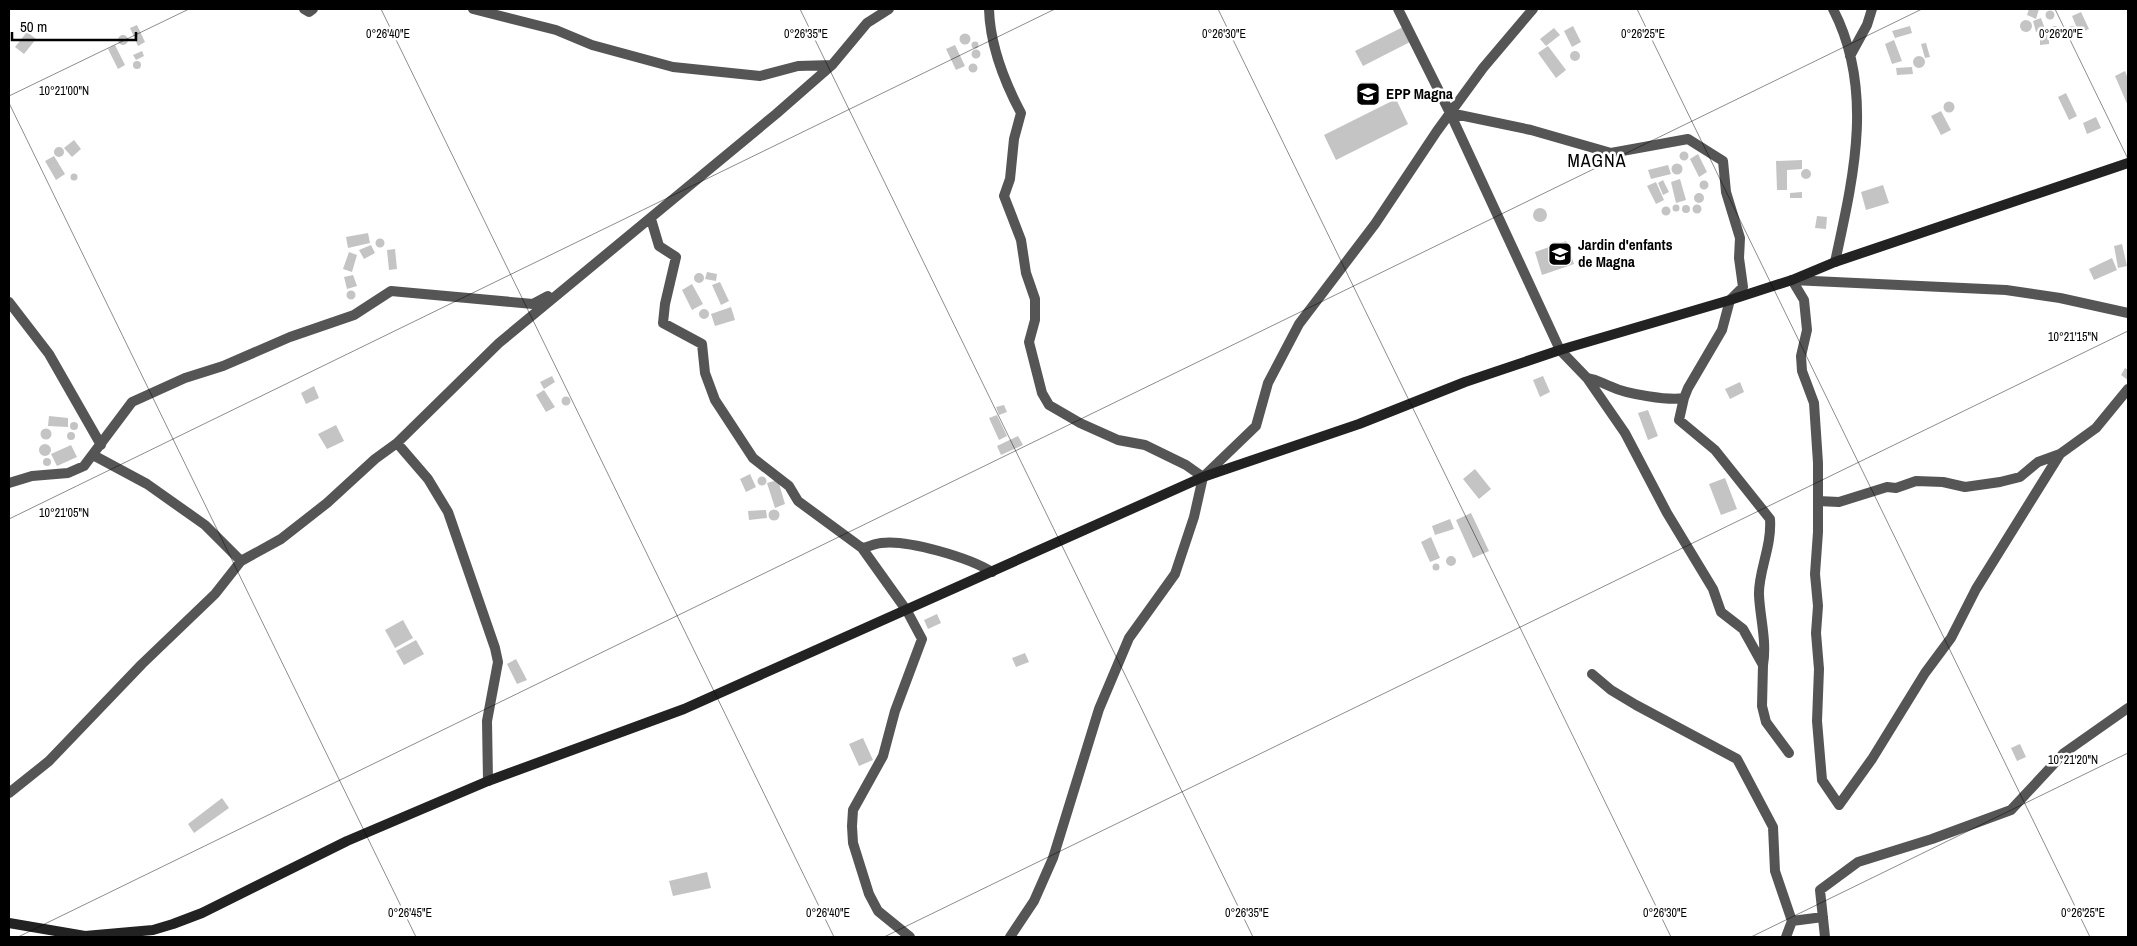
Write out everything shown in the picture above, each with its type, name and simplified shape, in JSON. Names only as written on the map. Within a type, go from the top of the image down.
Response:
[{"type":"street","points":[[304,9],[309,12],[313,9]]},
{"type":"street","points":[[473,9],[556,30],[592,45],[673,67],[760,76],[798,66],[832,65]]},
{"type":"street","points":[[9,793],[49,761],[142,664],[215,594],[241,561],[281,539],[327,503],[375,459],[397,442],[499,343],[652,219],[832,65],[867,22],[889,9]]},
{"type":"street","points":[[989,9],[990,32],[1013,98],[1021,113],[1014,139],[1010,178],[1004,196],[1021,240],[1026,274],[1035,299],[1035,320],[1029,342],[1042,393],[1049,405],[1080,423],[1118,440],[1145,445],[1186,465],[1203,477]]},
{"type":"street","points":[[1398,9],[1450,114],[1560,350],[1587,378],[1634,447],[1667,513],[1713,588],[1721,612],[1743,630],[1763,664]]},
{"type":"street","points":[[1010,937],[1034,901],[1054,858],[1099,709],[1129,638],[1175,574],[1194,517],[1203,477],[1256,426],[1268,382],[1299,324],[1375,224],[1483,68],[1533,9]]},
{"type":"street","points":[[1833,9],[1850,56],[1858,129],[1850,191],[1835,262]]},
{"type":"street","points":[[1850,56],[1867,25],[1872,9]]},
{"type":"street","points":[[1450,114],[1531,130],[1611,153],[1688,139],[1723,161],[1726,192],[1740,238],[1739,258],[1743,287],[1730,300],[1722,330],[1688,388],[1680,420],[1715,450],[1770,519],[1768,551],[1759,594],[1763,620],[1762,706],[1766,722],[1789,753]]},
{"type":"street","points":[[9,923],[85,936],[153,930],[174,924],[202,913],[347,841],[488,781],[684,709],[907,611],[1203,477],[1359,424],[1464,382],[1560,350],[1792,280],[1835,262],[2128,163]]},
{"type":"street","points":[[652,219],[659,246],[676,257],[665,304],[663,323],[702,344],[705,373],[715,400],[753,458],[789,486],[798,501],[862,548],[907,611],[922,639],[895,711],[883,756],[853,810],[852,826],[853,843],[869,894],[878,911],[910,937]]},
{"type":"street","points":[[1792,280],[2006,290],[2060,298],[2128,313]]},
{"type":"street","points":[[1792,280],[1804,300],[1807,330],[1801,356],[1802,371],[1814,403],[1818,500],[1815,574],[1818,606],[1816,633],[1819,669],[1817,721],[1822,780],[1839,805],[1872,759],[1925,673],[1951,638],[1976,589],[2060,454]]},
{"type":"street","points":[[9,483],[32,476],[68,473],[84,466],[132,402],[185,378],[223,366],[290,337],[354,315],[391,291],[533,304],[569,285]]},
{"type":"street","points":[[9,302],[49,354],[101,445]]},
{"type":"street","points":[[1587,378],[1601,380],[1610,387],[1632,394],[1675,400],[1684,398]]},
{"type":"street","points":[[1818,500],[1839,502],[1887,487],[1896,488],[1916,480],[1943,482],[1965,487],[2020,477],[2038,462],[2060,454],[2096,428],[2128,389]]},
{"type":"street","points":[[397,442],[428,479],[448,512],[495,648],[498,662],[487,721],[488,781]]},
{"type":"street","points":[[93,455],[147,484],[205,525],[241,561]]},
{"type":"street","points":[[862,548],[882,543],[924,548],[962,557],[992,572]]},
{"type":"street","points":[[1592,674],[1612,690],[1636,705],[1737,759],[1773,826],[1775,871],[1792,921],[1786,937]]},
{"type":"street","points":[[1824,937],[1820,890],[1858,862],[1932,840],[2011,810],[2064,752],[2128,708]]},
{"type":"street","points":[[1792,921],[1823,917]]},
{"type":"building","points":[[2029,9],[2039,9],[2036,19],[2027,15]]},
{"type":"building","points":[[2050,10],[2055,15],[2050,20],[2045,15]]},
{"type":"building","points":[[2081,12],[2089,29],[2079,33],[2072,16]]},
{"type":"building","points":[[2041,18],[2045,29],[2036,32],[2033,21]]},
{"type":"building","points":[[2024,20],[2028,20],[2032,26],[2028,32],[2024,32],[2020,28],[2020,24]]},
{"type":"building","points":[[137,25],[145,42],[138,46],[130,28]]},
{"type":"building","points":[[1573,26],[1581,42],[1572,47],[1564,31]]},
{"type":"building","points":[[1910,26],[1912,33],[1895,38],[1892,31]]},
{"type":"building","points":[[2055,26],[2059,30],[2055,34],[2051,30]]},
{"type":"building","points":[[2072,26],[2076,30],[2072,34],[2068,30]]},
{"type":"building","points":[[1403,27],[1410,42],[1363,66],[1355,51]]},
{"type":"building","points":[[1554,28],[1560,35],[1546,46],[1540,39]]},
{"type":"building","points":[[2063,28],[2067,32],[2063,36],[2059,32]]},
{"type":"building","points":[[27,32],[36,39],[24,54],[15,47]]},
{"type":"building","points":[[2040,32],[2049,32],[2049,44],[2040,45]]},
{"type":"building","points":[[963,34],[967,34],[970,39],[969,43],[963,44],[960,41],[960,37]]},
{"type":"building","points":[[121,35],[125,35],[128,40],[127,44],[121,45],[118,42],[118,38]]},
{"type":"building","points":[[1894,40],[1902,61],[1892,64],[1885,44]]},
{"type":"building","points":[[975,41],[979,45],[975,49],[971,45]]},
{"type":"building","points":[[1926,43],[1930,57],[1925,58],[1921,44]]},
{"type":"building","points":[[115,45],[125,65],[118,69],[108,49]]},
{"type":"building","points":[[955,45],[965,66],[956,70],[946,49]]},
{"type":"building","points":[[1548,46],[1566,70],[1556,78],[1538,53]]},
{"type":"building","points":[[976,49],[981,54],[976,59],[971,54]]},
{"type":"building","points":[[142,51],[144,56],[136,60],[133,55]]},
{"type":"building","points":[[1575,51],[1580,56],[1575,61],[1570,56]]},
{"type":"building","points":[[1921,56],[1924,57],[1924,67],[1917,68],[1914,67],[1913,60],[1914,57]]},
{"type":"building","points":[[137,61],[141,65],[137,69],[133,65]]},
{"type":"building","points":[[973,63],[978,68],[973,73],[968,68]]},
{"type":"building","points":[[1912,67],[1913,74],[1897,75],[1896,68]]},
{"type":"building","points":[[2125,71],[2128,79],[2128,106],[2115,76]]},
{"type":"building","points":[[2066,93],[2077,116],[2069,120],[2058,97]]},
{"type":"building","points":[[1396,99],[1408,124],[1336,160],[1324,135]]},
{"type":"building","points":[[1949,101],[1955,107],[1949,113],[1943,107]]},
{"type":"building","points":[[1941,111],[1951,130],[1941,135],[1931,116]]},
{"type":"building","points":[[2096,117],[2101,128],[2087,134],[2083,123]]},
{"type":"building","points":[[74,140],[81,149],[72,157],[64,148]]},
{"type":"building","points":[[57,147],[61,147],[64,152],[63,156],[57,157],[54,154],[54,150]]},
{"type":"building","points":[[1684,152],[1688,156],[1684,160],[1680,156]]},
{"type":"building","points":[[1698,154],[1707,172],[1699,177],[1690,159]]},
{"type":"building","points":[[54,156],[65,174],[56,180],[45,161]]},
{"type":"building","points":[[1802,160],[1802,169],[1787,170],[1787,190],[1777,190],[1776,161]]},
{"type":"building","points":[[1677,163],[1683,169],[1677,175],[1671,169]]},
{"type":"building","points":[[1668,165],[1671,174],[1651,179],[1648,170]]},
{"type":"building","points":[[1804,169],[1808,169],[1811,174],[1810,178],[1804,179],[1801,176],[1801,172]]},
{"type":"building","points":[[74,173],[78,177],[74,181],[70,177]]},
{"type":"building","points":[[1680,179],[1686,200],[1676,203],[1671,182]]},
{"type":"building","points":[[1663,180],[1669,192],[1663,195],[1658,183]]},
{"type":"building","points":[[1704,180],[1709,185],[1704,190],[1699,185]]},
{"type":"building","points":[[1656,182],[1664,200],[1656,204],[1647,186]]},
{"type":"building","points":[[1883,185],[1889,203],[1866,210],[1861,192]]},
{"type":"building","points":[[1802,192],[1802,198],[1790,198],[1790,193]]},
{"type":"building","points":[[1697,193],[1701,193],[1704,198],[1703,202],[1697,203],[1694,200],[1694,196]]},
{"type":"building","points":[[1697,204],[1702,209],[1697,214],[1692,209]]},
{"type":"building","points":[[1676,205],[1679,208],[1676,211],[1673,208]]},
{"type":"building","points":[[1686,205],[1690,209],[1686,213],[1682,209]]},
{"type":"building","points":[[1666,206],[1671,211],[1666,216],[1661,211]]},
{"type":"building","points":[[1540,208],[1545,210],[1547,215],[1545,220],[1540,222],[1535,220],[1533,215],[1535,210]]},
{"type":"building","points":[[1817,216],[1827,217],[1826,229],[1815,228]]},
{"type":"building","points":[[368,233],[370,243],[348,248],[346,237]]},
{"type":"building","points":[[380,238],[385,243],[380,248],[375,243]]},
{"type":"building","points":[[1566,241],[1574,264],[1542,275],[1535,252]]},
{"type":"building","points":[[2122,244],[2127,266],[2118,268],[2114,246]]},
{"type":"building","points":[[371,245],[375,253],[364,259],[359,250]]},
{"type":"building","points":[[395,249],[397,269],[389,270],[387,250]]},
{"type":"building","points":[[349,252],[357,255],[352,272],[343,269]]},
{"type":"building","points":[[2112,258],[2117,270],[2094,280],[2089,269]]},
{"type":"building","points":[[707,272],[717,274],[716,281],[705,279]]},
{"type":"building","points":[[697,273],[701,273],[704,278],[703,282],[697,283],[694,280],[694,276]]},
{"type":"building","points":[[353,275],[357,286],[347,289],[344,277]]},
{"type":"building","points":[[720,282],[729,301],[721,305],[712,285]]},
{"type":"building","points":[[692,284],[703,304],[692,310],[682,290]]},
{"type":"building","points":[[351,290],[356,295],[351,300],[346,295]]},
{"type":"building","points":[[731,307],[735,320],[715,326],[711,314]]},
{"type":"building","points":[[702,309],[706,309],[709,314],[708,318],[702,319],[699,316],[699,312]]},
{"type":"building","points":[[2125,368],[2128,370],[2128,380],[2121,375]]},
{"type":"building","points":[[552,376],[555,382],[544,389],[540,382]]},
{"type":"building","points":[[1543,376],[1550,392],[1540,397],[1533,380]]},
{"type":"building","points":[[1740,382],[1744,392],[1730,399],[1725,389]]},
{"type":"building","points":[[314,386],[319,398],[306,404],[301,393]]},
{"type":"building","points":[[544,390],[555,407],[546,412],[536,395]]},
{"type":"building","points":[[566,396],[571,401],[566,406],[561,401]]},
{"type":"building","points":[[1004,405],[1007,412],[999,415],[996,407]]},
{"type":"building","points":[[1648,410],[1658,436],[1648,440],[1638,413]]},
{"type":"building","points":[[997,415],[1007,436],[999,440],[989,418]]},
{"type":"building","points":[[49,416],[68,418],[68,427],[48,426]]},
{"type":"building","points":[[74,422],[78,426],[74,430],[70,426]]},
{"type":"building","points":[[336,425],[344,441],[327,449],[318,434]]},
{"type":"building","points":[[44,429],[48,429],[51,434],[50,438],[44,439],[41,436],[41,432]]},
{"type":"building","points":[[71,432],[75,436],[71,440],[67,436]]},
{"type":"building","points":[[1018,436],[1023,445],[1001,455],[997,446]]},
{"type":"building","points":[[43,444],[47,444],[51,450],[47,456],[43,456],[39,452],[39,448]]},
{"type":"building","points":[[71,445],[77,457],[57,466],[51,454]]},
{"type":"building","points":[[47,458],[51,462],[47,466],[43,462]]},
{"type":"building","points":[[1475,469],[1491,489],[1479,499],[1463,479]]},
{"type":"building","points":[[750,474],[756,487],[746,492],[740,479]]},
{"type":"building","points":[[762,477],[766,481],[762,485],[758,481]]},
{"type":"building","points":[[1725,478],[1737,509],[1721,515],[1709,484]]},
{"type":"building","points":[[778,480],[785,504],[775,508],[767,483]]},
{"type":"building","points":[[774,509],[780,515],[774,521],[768,515]]},
{"type":"building","points":[[766,510],[767,518],[749,520],[748,511]]},
{"type":"building","points":[[1471,513],[1489,551],[1473,558],[1456,520]]},
{"type":"building","points":[[1450,519],[1454,529],[1435,535],[1432,526]]},
{"type":"building","points":[[1431,537],[1440,558],[1430,562],[1421,542]]},
{"type":"building","points":[[1451,556],[1456,561],[1451,566],[1446,561]]},
{"type":"building","points":[[1436,563],[1440,567],[1436,571],[1432,567]]},
{"type":"building","points":[[937,614],[941,623],[928,629],[924,620]]},
{"type":"building","points":[[403,620],[413,638],[395,648],[385,630]]},
{"type":"building","points":[[416,640],[424,654],[404,665],[396,651]]},
{"type":"building","points":[[1025,653],[1029,662],[1016,667],[1012,658]]},
{"type":"building","points":[[516,659],[527,680],[517,684],[507,664]]},
{"type":"building","points":[[863,738],[873,760],[859,766],[849,744]]},
{"type":"building","points":[[2020,744],[2026,757],[2017,761],[2011,748]]},
{"type":"building","points":[[222,798],[229,808],[194,833],[188,824]]},
{"type":"building","points":[[707,872],[711,888],[673,896],[669,881]]},
{"type":"place","name":"EPP Magna","points":[[1368,94]]},
{"type":"place","name":"Jardin d'enfants de Magna","points":[[1560,254]]},
{"type":"district","name":"MAGNA","points":[[1597,161]]}]
